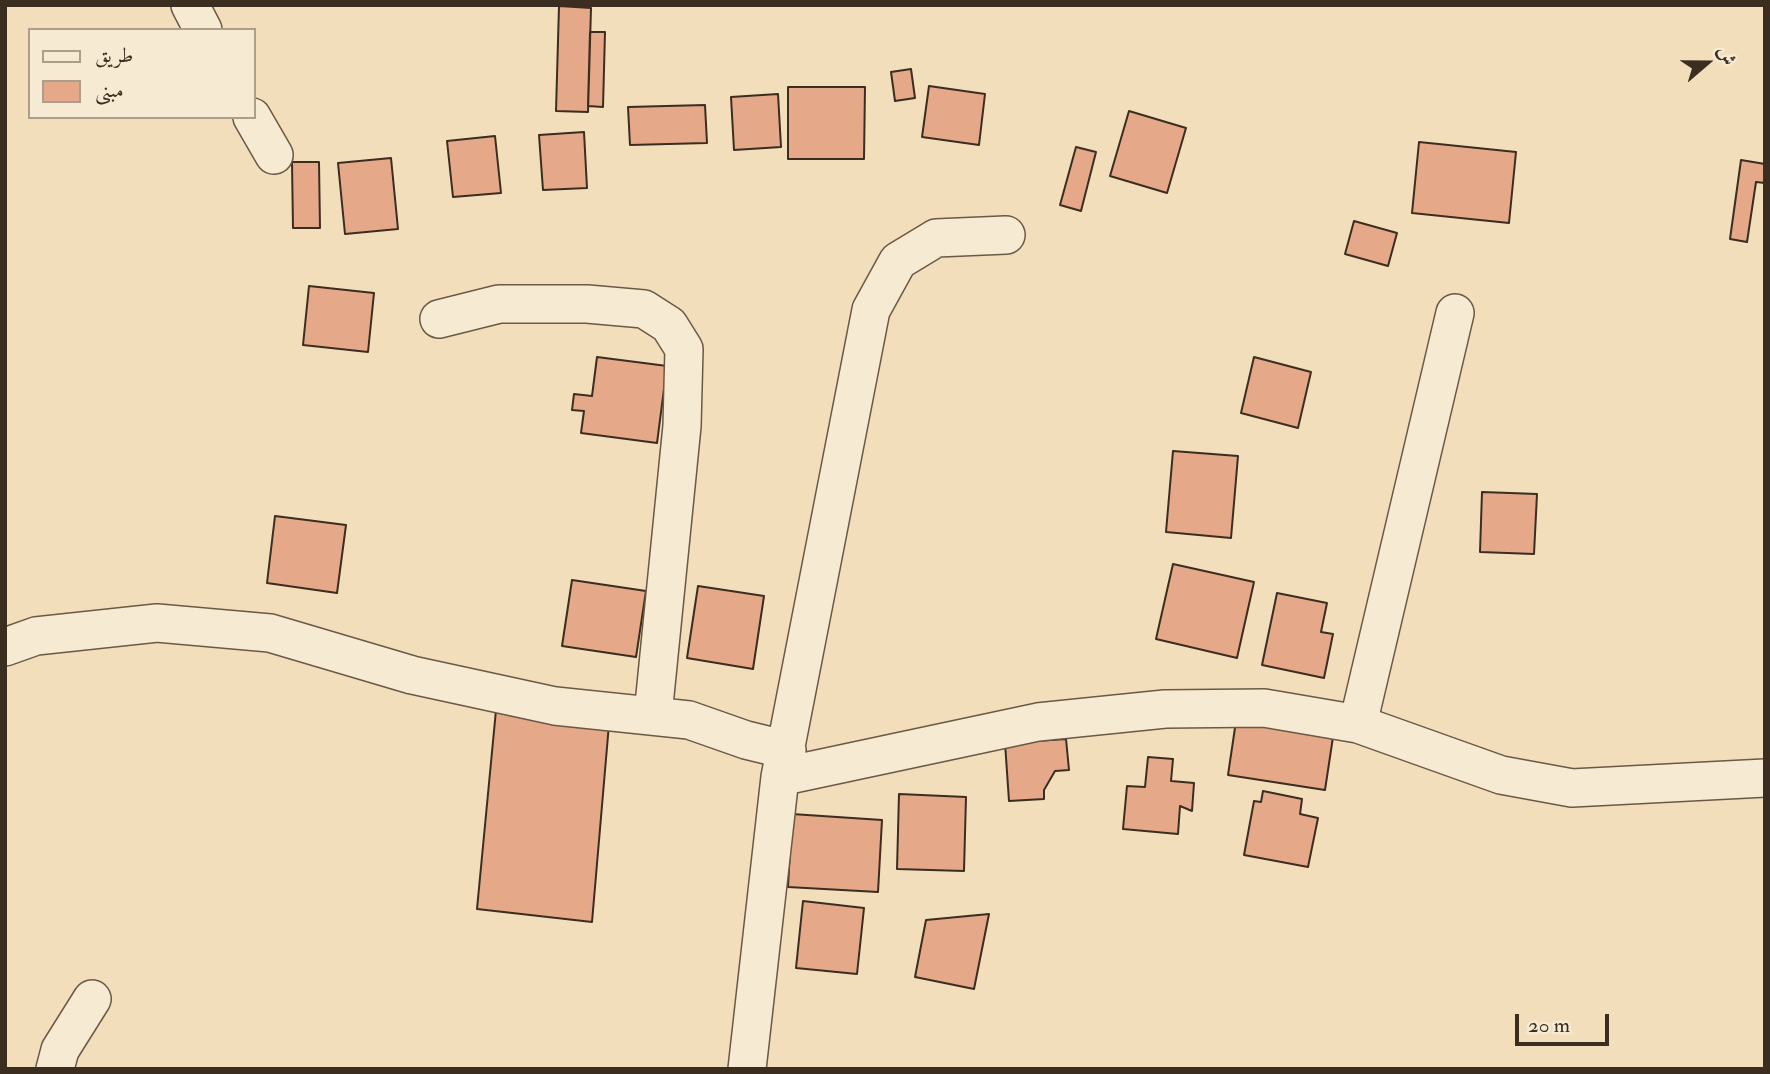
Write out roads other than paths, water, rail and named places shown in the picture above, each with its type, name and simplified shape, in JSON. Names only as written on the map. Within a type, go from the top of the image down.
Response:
[{"type":"street","points":[[190,5],[202,28]]},
{"type":"street","points":[[254,119],[274,155]]},
{"type":"street","points":[[747,1069],[783,763],[871,310],[898,261],[936,238],[1006,235]]},
{"type":"street","points":[[439,319],[499,304],[587,304],[644,309],[669,324],[684,349],[682,426],[653,715]]},
{"type":"street","points":[[1358,724],[1455,313]]},
{"type":"street","points":[[5,647],[36,636],[157,623],[270,632],[412,675],[555,705],[689,720],[746,740],[783,763],[1038,722],[1165,709],[1264,708],[1358,724],[1501,775],[1572,788],[1765,778]]},
{"type":"street","points":[[55,1069],[60,1050],[92,999]]}]
